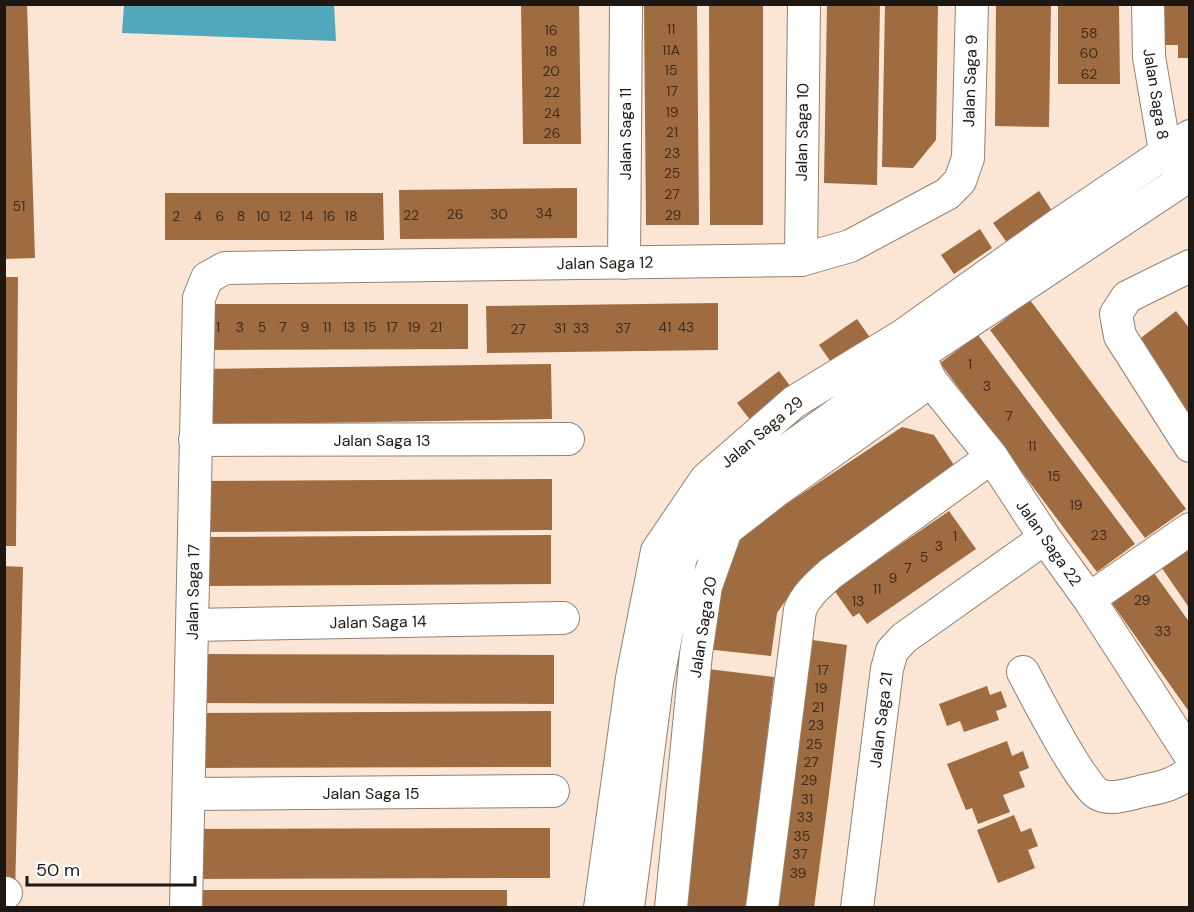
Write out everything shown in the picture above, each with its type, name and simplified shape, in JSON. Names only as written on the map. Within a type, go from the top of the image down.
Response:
[{"type":"street","name":"Jalan Saga 11","points":[[624,263],[626,4]]},
{"type":"street","name":"Jalan Saga 10","points":[[801,260],[804,4]]},
{"type":"street","name":"Jalan Saga 9","points":[[968,158],[972,4]]},
{"type":"street","name":"Jalan Saga 8","points":[[1148,4],[1149,57],[1187,176]]},
{"type":"street","name":"Jalan Saga 29","points":[[600,908],[632,678],[657,551],[706,479],[794,402],[917,357],[1177,143]]},
{"type":"street","name":"Jalan Saga 12","points":[[207,278],[225,268],[801,260],[850,246],[948,194],[960,181],[968,158]]},
{"type":"street","name":"Jalan Saga 29","points":[[628,908],[657,683],[681,556],[722,497],[917,357],[1187,176]]},
{"type":"street","points":[[1190,266],[1127,297],[1116,314],[1120,336],[1190,446]]},
{"type":"street","name":"Jalan Saga 17","points":[[186,908],[199,298],[207,278]]},
{"type":"street","name":"Jalan Saga 22","points":[[917,357],[992,458],[1045,538],[1089,598],[1190,755]]},
{"type":"street","name":"Jalan Saga 20","points":[[671,908],[696,654],[706,586],[726,530],[776,491],[917,357]]},
{"type":"street","name":"Jalan Saga 13","points":[[195,440],[568,439]]},
{"type":"street","points":[[762,908],[800,610],[803,603],[830,574],[992,458]]},
{"type":"street","points":[[1089,598],[1190,529]]},
{"type":"street","name":"Jalan Saga 21","points":[[857,908],[886,669],[892,651],[904,638],[1045,538]]},
{"type":"street","name":"Jalan Saga 14","points":[[192,625],[563,618]]},
{"type":"street","points":[[1023,672],[1081,775],[1094,793],[1108,797],[1131,794],[1177,783],[1190,772]]},
{"type":"street","name":"Jalan Saga 15","points":[[189,794],[552,791]]},
{"type":"water","points":[[334,4],[336,41],[122,33],[124,5]]},
{"type":"building","points":[[4,4],[27,4],[35,258],[4,259]]},
{"type":"building","points":[[521,4],[579,4],[581,144],[523,144]]},
{"type":"building","points":[[644,4],[697,4],[699,225],[646,225]]},
{"type":"building","points":[[709,4],[763,4],[763,225],[710,225]]},
{"type":"building","points":[[827,4],[880,4],[877,185],[824,183]]},
{"type":"building","points":[[885,4],[938,4],[936,140],[913,168],[882,167]]},
{"type":"building","points":[[996,4],[1051,4],[1049,127],[995,126]]},
{"type":"building","points":[[1058,4],[1119,4],[1120,84],[1058,84]]},
{"type":"building","points":[[1165,4],[1190,4],[1190,58],[1178,58],[1178,45],[1165,45]]},
{"type":"building","points":[[577,188],[577,238],[400,239],[399,190]]},
{"type":"building","points":[[1039,191],[1053,212],[1008,244],[993,223]]},
{"type":"building","points":[[165,193],[383,193],[384,240],[165,240]]},
{"type":"building","points":[[980,229],[992,248],[954,274],[941,255]]},
{"type":"building","points":[[4,277],[18,277],[16,546],[4,546]]},
{"type":"building","points":[[1030,300],[1186,509],[1145,538],[990,330]]},
{"type":"building","points":[[718,303],[718,350],[487,353],[486,306]]},
{"type":"building","points":[[207,304],[468,304],[468,349],[207,350]]},
{"type":"building","points":[[1176,311],[1190,329],[1190,416],[1133,344]]},
{"type":"building","points":[[857,319],[871,339],[833,365],[819,345]]},
{"type":"building","points":[[978,335],[1135,544],[1097,572],[940,363]]},
{"type":"building","points":[[551,364],[552,419],[203,425],[202,369]]},
{"type":"building","points":[[779,371],[793,390],[751,421],[737,403]]},
{"type":"building","points":[[902,427],[934,435],[958,471],[799,581],[777,613],[771,656],[705,649],[711,594],[743,533]]},
{"type":"building","points":[[552,479],[552,530],[190,532],[190,481]]},
{"type":"building","points":[[949,511],[976,549],[867,624],[859,613],[853,617],[834,590]]},
{"type":"building","points":[[1190,531],[1190,609],[1153,555]]},
{"type":"building","points":[[551,535],[551,584],[205,586],[204,537]]},
{"type":"building","points":[[1146,562],[1190,623],[1190,713],[1104,592]]},
{"type":"building","points":[[4,566],[23,567],[15,895],[4,894]]},
{"type":"building","points":[[806,639],[847,645],[829,793],[814,908],[772,908]]},
{"type":"building","points":[[204,654],[554,655],[554,704],[204,703]]},
{"type":"building","points":[[708,669],[774,677],[747,908],[680,908]]},
{"type":"building","points":[[987,686],[990,695],[1001,691],[1007,707],[996,711],[999,720],[964,732],[960,721],[947,726],[939,704]]},
{"type":"building","points":[[551,711],[551,767],[191,768],[191,713]]},
{"type":"building","points":[[1007,741],[1012,756],[1023,751],[1029,768],[1019,772],[1025,787],[1003,795],[1010,812],[978,824],[972,808],[966,810],[947,764]]},
{"type":"building","points":[[1014,815],[1021,832],[1031,828],[1038,846],[1028,850],[1035,868],[998,883],[977,830]]},
{"type":"building","points":[[550,828],[550,878],[187,879],[187,829]]},
{"type":"building","points":[[198,890],[507,890],[507,908],[198,908]]}]
